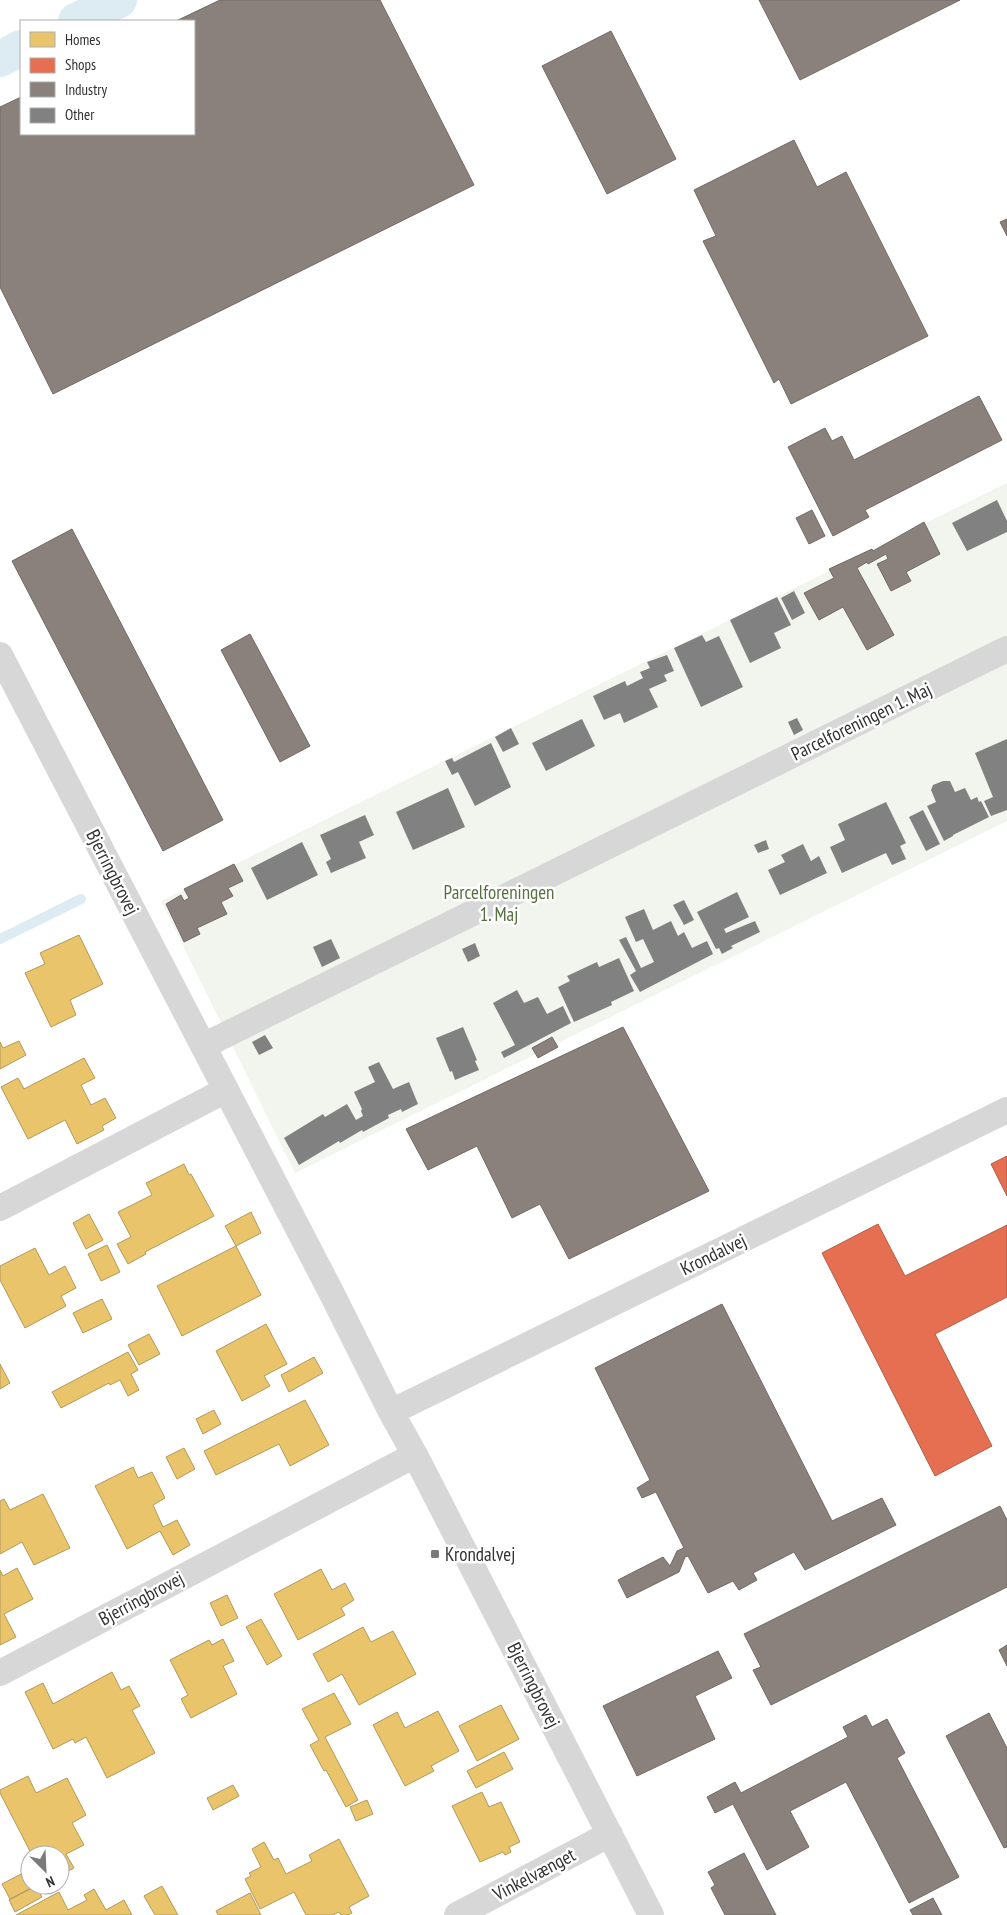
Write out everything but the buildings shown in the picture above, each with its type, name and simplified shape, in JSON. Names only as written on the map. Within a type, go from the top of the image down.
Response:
[{"type":"street","name":"Parcelforeningen 1. Maj","points":[[203,1046],[1007,649]]},
{"type":"street","name":"Bjerringbrovej","points":[[0,655],[651,1915]]},
{"type":"street","points":[[0,1208],[226,1090]]},
{"type":"street","name":"Krondalvej","points":[[391,1412],[1007,1110]]},
{"type":"street","name":"Bjerringbrovej","points":[[0,1673],[415,1455]]},
{"type":"street","name":"Vinkelvænget","points":[[457,1915],[610,1834]]},
{"type":"green space","name":"Parcelforeningen 1. Maj","points":[[1007,483],[1007,821],[295,1173],[161,901]]},
{"type":"waterway","points":[[78,20],[119,0]]},
{"type":"waterway","points":[[0,59],[20,49]]},
{"type":"waterway","points":[[0,939],[81,899]]},
{"type":"place","name":"Krondalvej","points":[[435,1554]]}]
